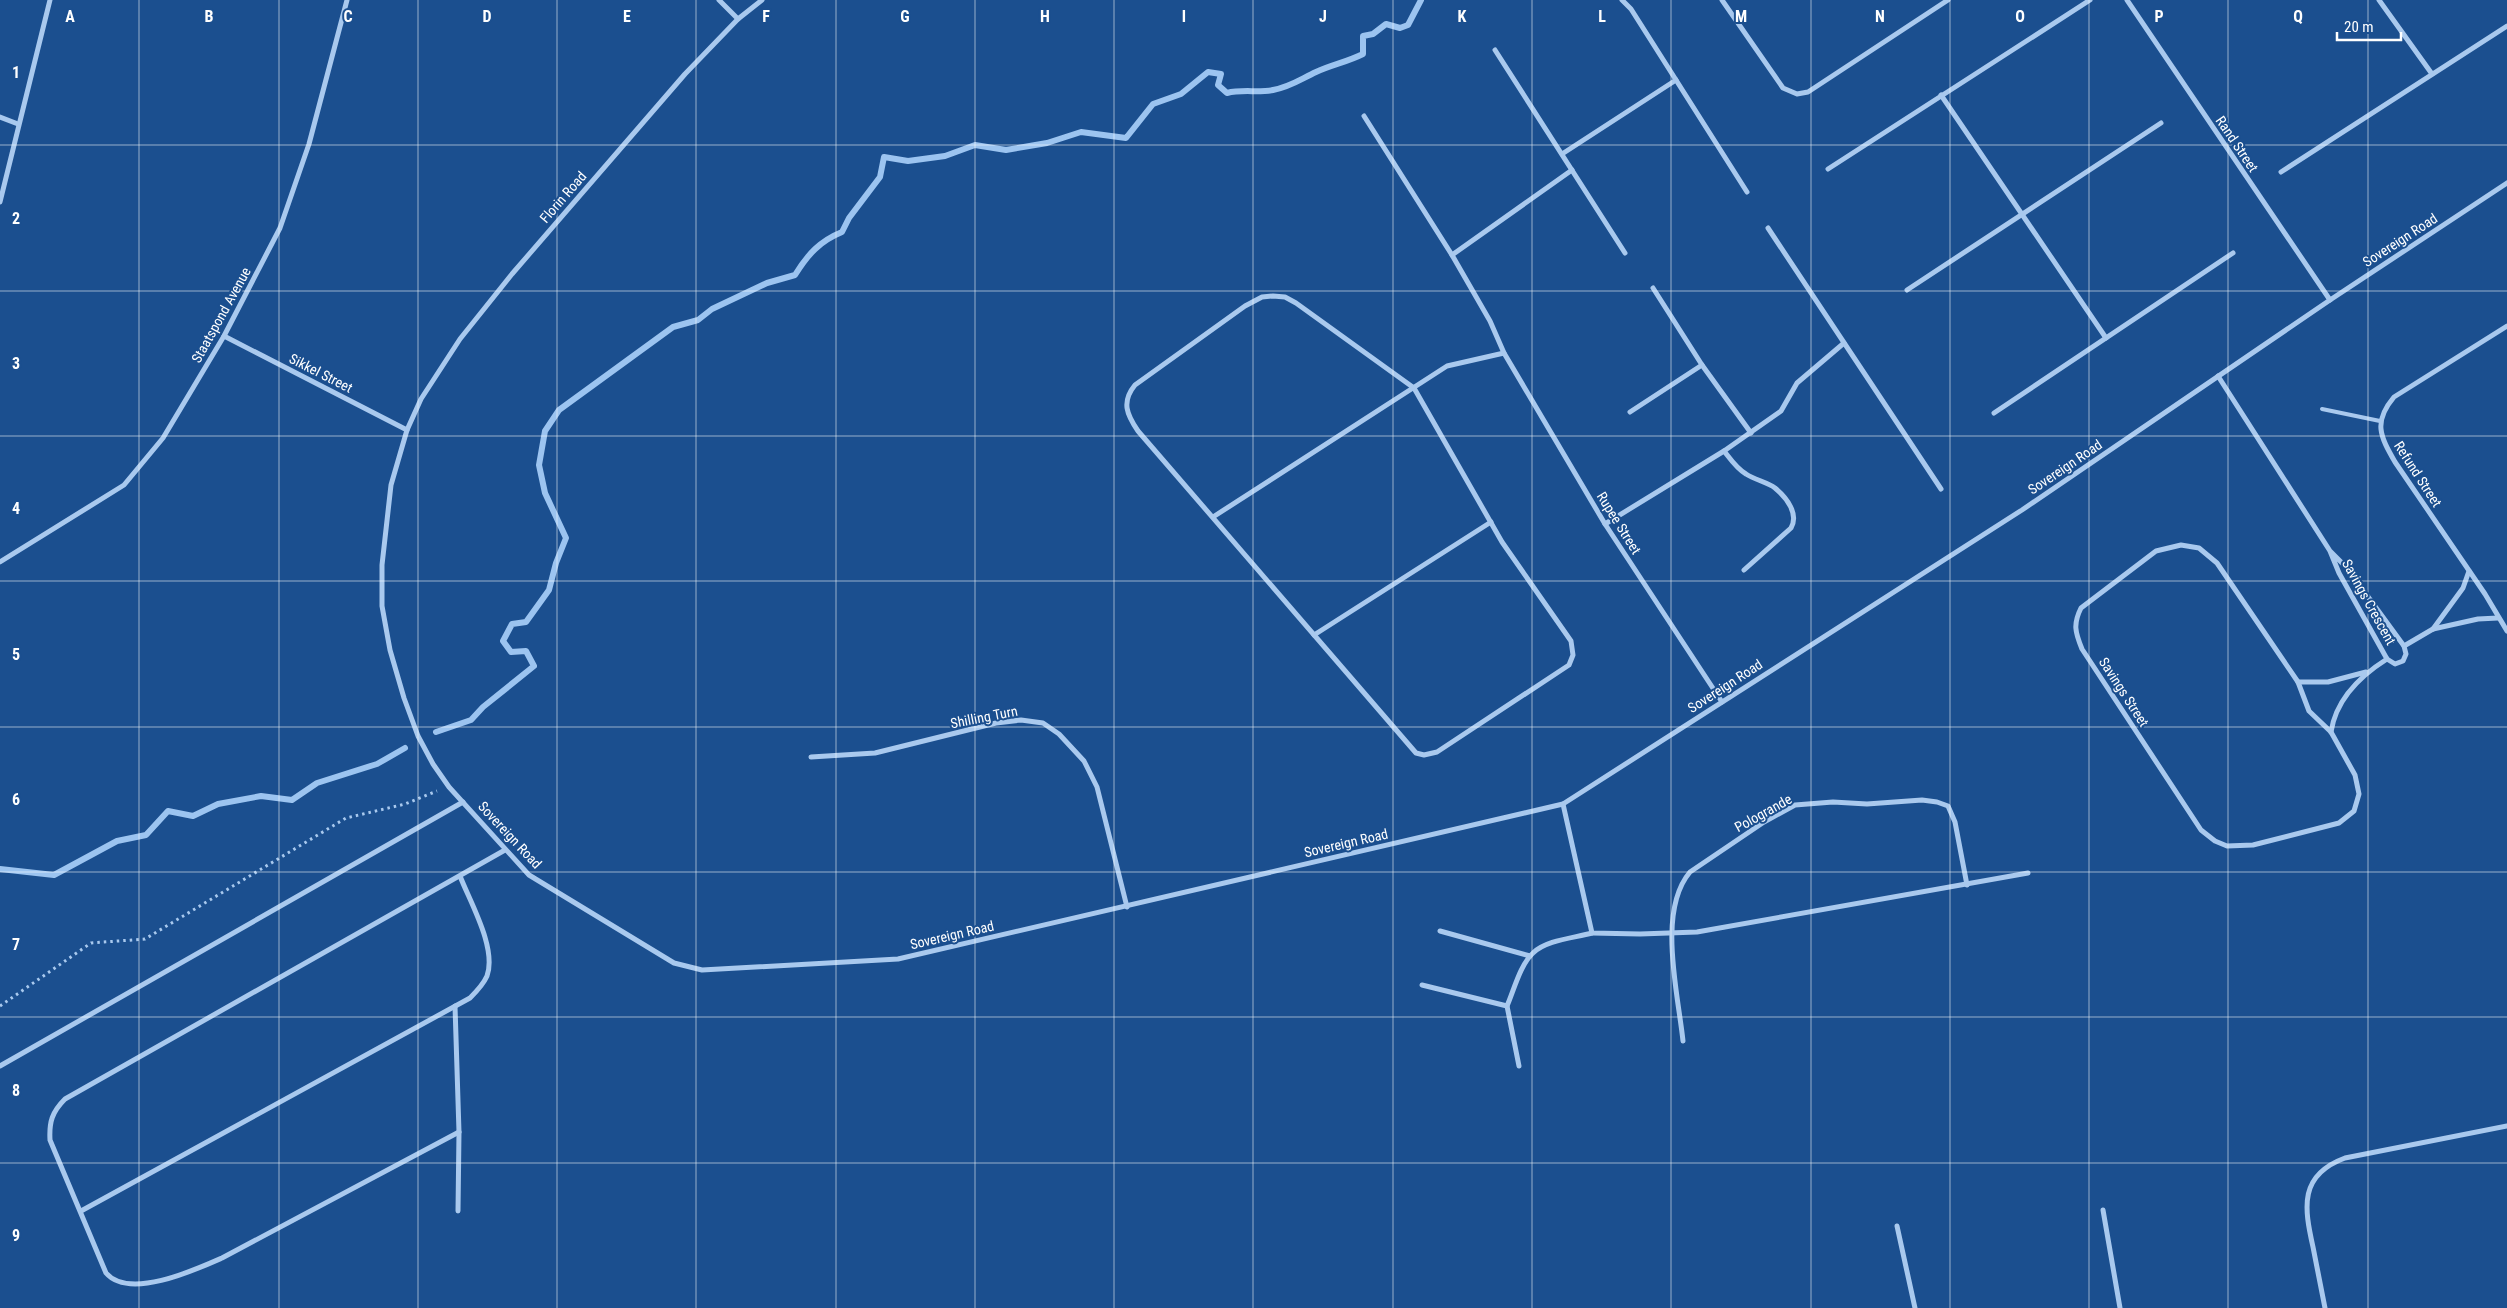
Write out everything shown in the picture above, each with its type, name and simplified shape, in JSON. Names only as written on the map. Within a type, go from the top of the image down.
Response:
[{"type":"street","points":[[0,202],[50,0]]},
{"type":"street","name":"Staatspond Avenue","points":[[0,562],[124,485],[163,438],[224,336],[280,228],[309,144],[347,0]]},
{"type":"street","points":[[719,0],[738,19]]},
{"type":"street","name":"Florin Road","points":[[408,430],[421,399],[460,339],[621,147],[738,19],[762,0]]},
{"type":"street","points":[[1622,0],[1631,9],[1747,192]]},
{"type":"street","points":[[1722,0],[1784,88],[1797,94],[1808,92],[1948,0]]},
{"type":"street","points":[[1828,170],[2090,0]]},
{"type":"street","name":"Rand Street","points":[[2127,0],[2330,300]]},
{"type":"street","points":[[2379,0],[2432,74]]},
{"type":"street","points":[[2281,172],[2507,26]]},
{"type":"street","points":[[1495,50],[1625,253]]},
{"type":"street","points":[[1562,154],[1676,80]]},
{"type":"street","points":[[1941,95],[2106,338]]},
{"type":"street","name":"Rupee Street","points":[[1364,116],[1452,255],[1490,321],[1504,353],[1605,524],[1722,702]]},
{"type":"street","points":[[0,117],[18,124]]},
{"type":"street","points":[[1907,290],[2161,123]]},
{"type":"street","points":[[1452,255],[1572,170]]},
{"type":"street","name":"Sovereign Road","points":[[408,430],[391,486],[382,565],[382,606],[390,650],[418,736],[432,764],[449,787],[505,850],[529,874],[674,963],[702,970],[898,959],[1563,804],[2022,510],[2507,182]]},
{"type":"street","points":[[1768,228],[1941,490]]},
{"type":"street","points":[[1994,413],[2233,253]]},
{"type":"street","points":[[1653,288],[1702,365],[1751,434]]},
{"type":"street","points":[[1262,297],[1285,297],[1296,303],[1414,388],[1491,522],[1570,641],[1573,655],[1569,665],[1437,752],[1424,755],[1416,753],[1138,432],[1129,416],[1125,402],[1128,392],[1135,385],[1245,306],[1262,297]]},
{"type":"street","points":[[2380,421],[2383,410],[2394,397],[2507,326]]},
{"type":"street","name":"Sikkel Street","points":[[224,336],[408,430]]},
{"type":"street","points":[[1605,524],[1751,434],[1782,411],[1797,383],[1844,343]]},
{"type":"street","points":[[1213,518],[1447,366],[1504,353]]},
{"type":"street","points":[[1630,412],[1702,365]]},
{"type":"street","name":"Savings Crescent","points":[[2218,376],[2330,551],[2339,573],[2387,659],[2395,664],[2402,662],[2406,654],[2404,646],[2346,568],[2330,551]]},
{"type":"street","name":"Refund Street","points":[[2380,421],[2384,442],[2395,462],[2507,631]]},
{"type":"street","points":[[1724,451],[1736,466],[1746,474],[1774,488],[1794,513],[1796,520],[1791,528],[1744,570]]},
{"type":"street","points":[[1314,635],[1491,522]]},
{"type":"street","name":"Savings Street","points":[[2182,545],[2199,548],[2217,562],[2298,682],[2309,711],[2331,732],[2355,775],[2359,794],[2354,811],[2339,823],[2253,845],[2227,846],[2215,841],[2201,830],[2082,648],[2074,630],[2076,619],[2081,608],[2156,551],[2182,545]]},
{"type":"street","points":[[2433,628],[2463,588],[2469,571]]},
{"type":"street","points":[[2404,646],[2433,628],[2471,620],[2498,618]]},
{"type":"street","points":[[2331,732],[2337,713],[2346,695],[2368,671],[2387,659]]},
{"type":"street","points":[[2298,682],[2328,682],[2368,671]]},
{"type":"street","name":"Shilling Turn","points":[[811,757],[875,753],[1021,720],[1043,723],[1059,734],[1079,754],[1097,787],[1127,907]]},
{"type":"street","name":"Pologrande","points":[[1684,1041],[1670,933],[1682,881],[1690,872],[1764,822],[1795,805],[1833,802],[1867,804],[1922,800],[1937,802],[1948,806],[1955,822],[1967,885]]},
{"type":"street","points":[[0,1066],[463,802]]},
{"type":"street","points":[[1563,804],[1592,933]]},
{"type":"street","points":[[460,1132],[222,1258],[181,1275],[143,1283],[125,1284],[111,1278],[106,1273],[50,1140],[50,1118],[65,1098],[505,850]]},
{"type":"street","points":[[1519,1066],[1506,1006],[1530,956],[1546,945],[1592,933],[1697,932],[2028,873]]},
{"type":"street","points":[[81,1211],[470,998],[480,987],[489,966],[488,950],[484,934],[460,876]]},
{"type":"street","points":[[1440,931],[1530,956]]},
{"type":"street","points":[[1422,985],[1506,1006]]},
{"type":"street","points":[[455,1006],[460,1132],[458,1211]]},
{"type":"street","points":[[2325,1308],[2306,1213],[2310,1188],[2324,1169],[2345,1158],[2507,1126]]},
{"type":"street","points":[[2102,1210],[2120,1308]]},
{"type":"street","points":[[1897,1226],[1916,1308]]},
{"type":"lane","points":[[2322,409],[2380,421]]},
{"type":"path","points":[[0,1006],[91,943],[145,940],[346,818],[405,804],[449,787]]},
{"type":"waterway","points":[[436,732],[471,720],[483,707],[534,666],[526,651],[511,652],[503,641],[512,624],[526,622],[549,590],[556,563],[566,538],[545,493],[539,465],[545,431],[559,410],[673,327],[698,320],[712,309],[767,283],[795,275],[815,249],[842,232],[849,218],[880,177],[884,157],[908,161],[945,156],[975,145],[1006,150],[1047,143],[1081,132],[1126,138],[1153,104],[1181,94],[1208,72],[1221,74],[1218,85],[1227,93],[1267,91],[1285,87],[1363,54],[1363,36],[1373,34],[1386,24],[1400,28],[1408,25],[1421,0]]},
{"type":"waterway","points":[[0,869],[54,875],[117,841],[146,835],[168,811],[193,816],[218,804],[261,796],[292,800],[317,783],[377,764],[405,748]]}]
